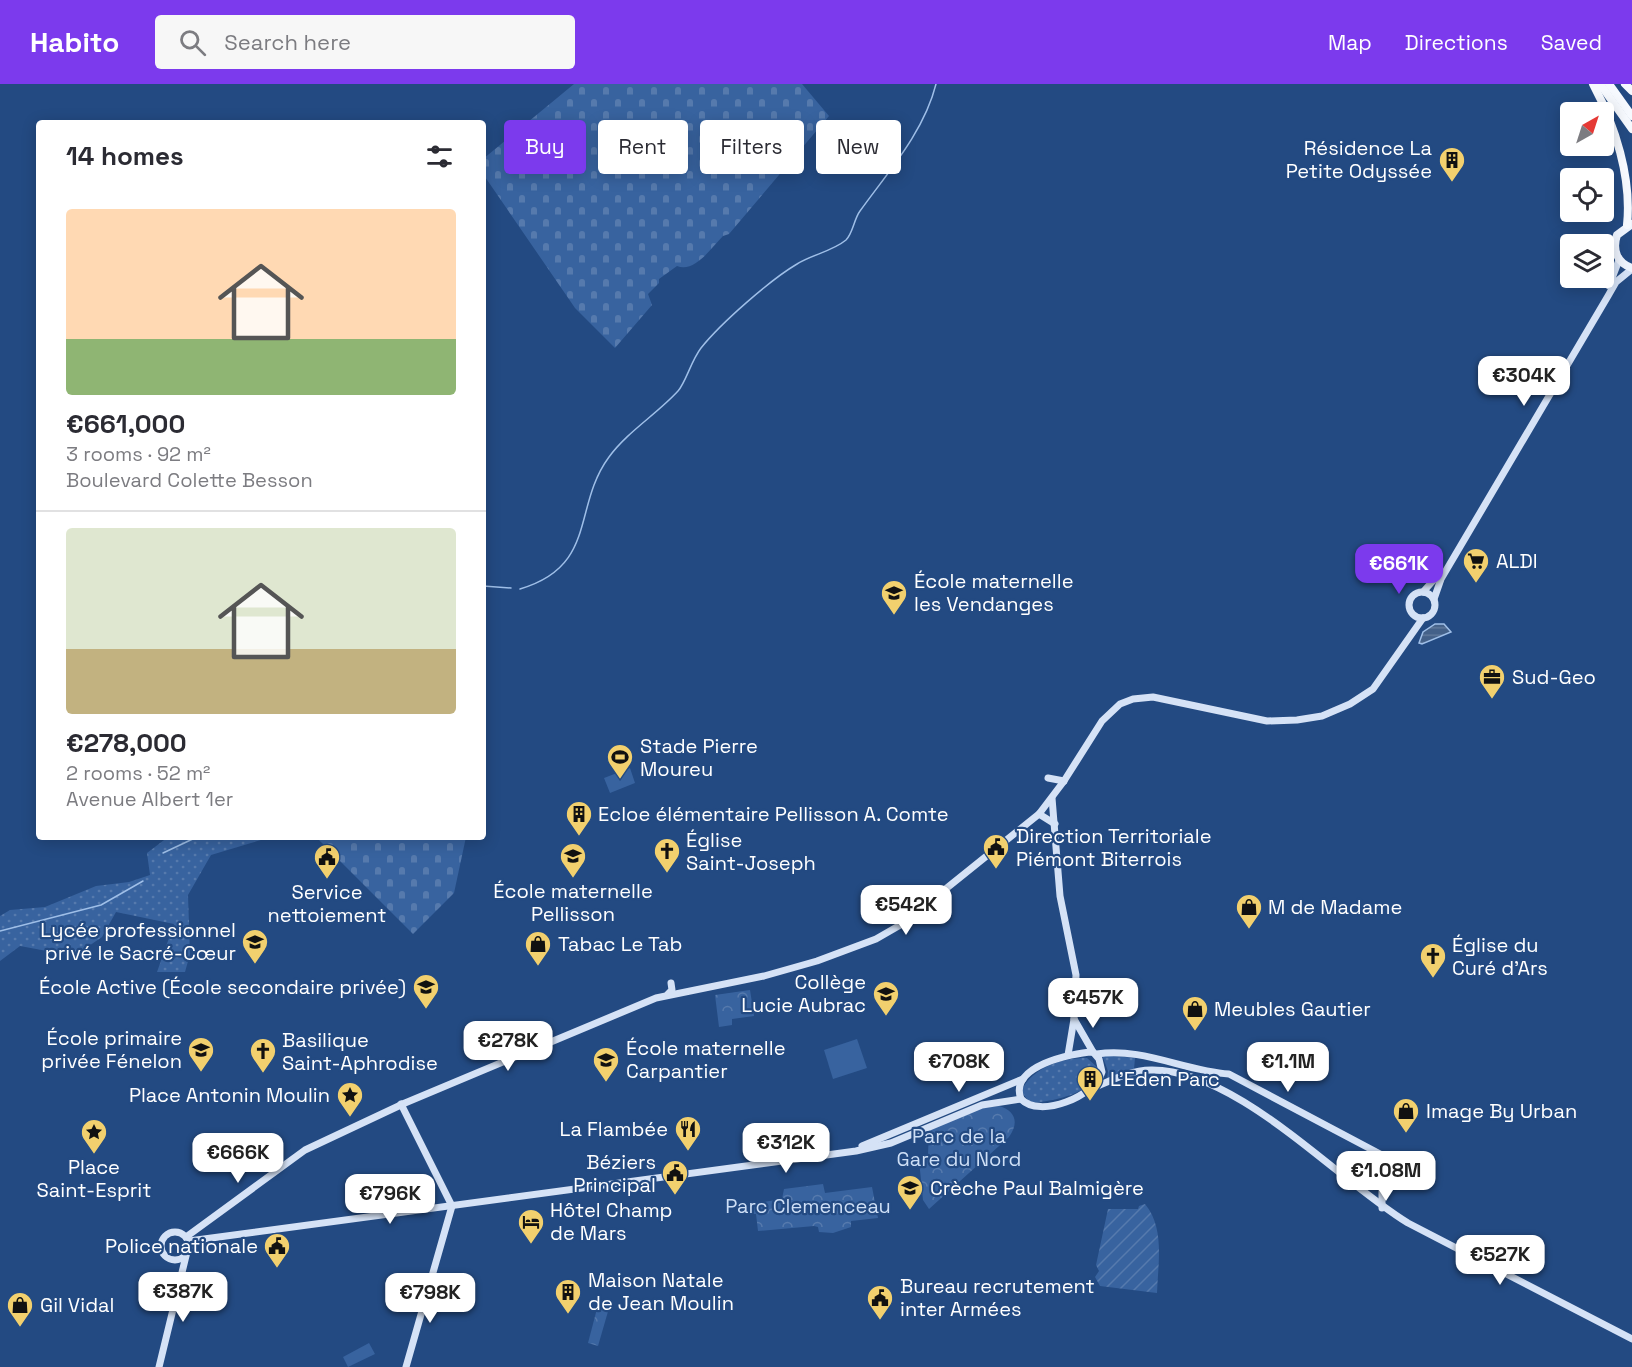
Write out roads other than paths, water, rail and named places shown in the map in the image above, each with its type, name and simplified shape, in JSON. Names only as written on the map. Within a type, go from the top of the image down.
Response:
[{"type":"highway","points":[[1593,84],[1626,153],[1632,214],[1629,225]]},
{"type":"highway","points":[[1600,84],[1632,129]]},
{"type":"highway","points":[[1609,84],[1632,116]]},
{"type":"highway","points":[[1625,84],[1632,91]]},
{"type":"main road","points":[[1407,639],[1413,615],[1410,609],[1411,598],[1423,592],[1437,577],[1546,394],[1613,279],[1619,260],[1614,242],[1621,229],[1629,225]]},
{"type":"main road","points":[[188,1239],[304,1150],[401,1104],[605,1018],[668,994],[783,971],[832,957],[876,939],[910,918],[1042,811],[1102,721],[1120,704],[1133,699],[1153,697],[1267,721],[1297,720],[1322,716],[1350,704],[1373,689],[1391,667],[1407,639],[1423,618],[1434,611],[1434,599],[1441,579],[1616,282],[1632,268],[1619,260]]},
{"type":"main road","points":[[1423,592],[1434,599]]},
{"type":"main road","points":[[1413,615],[1423,618]]},
{"type":"main road","points":[[1048,778],[1064,780]]},
{"type":"main road","points":[[1052,798],[1060,896],[1075,960],[1074,1019],[1068,1055]]},
{"type":"main road","points":[[1042,811],[1054,807]]},
{"type":"main road","points":[[1042,811],[1055,824]]},
{"type":"main road","points":[[668,994],[672,990],[671,983]]},
{"type":"main road","points":[[1074,1019],[1095,1053],[1102,1072],[1090,1089]]},
{"type":"main road","points":[[852,1151],[1023,1079],[1035,1068],[1068,1055],[1095,1053],[1145,1056],[1204,1072],[1229,1074],[1382,1155],[1382,1208]]},
{"type":"main road","points":[[183,1272],[175,1260],[163,1254],[162,1240],[166,1234],[174,1231],[188,1239],[452,1206],[530,1193],[852,1151],[891,1143],[982,1104],[1021,1099],[1031,1106],[1053,1105],[1139,1071],[1153,1070],[1203,1082],[1249,1105],[1382,1208],[1447,1246],[1632,1339]]},
{"type":"main road","points":[[1021,1099],[1019,1090],[1023,1079]]},
{"type":"main road","points":[[401,1104],[452,1206],[406,1367]]},
{"type":"main road","points":[[1370,1197],[1378,1193],[1383,1183]]},
{"type":"main road","points":[[159,1367],[189,1249],[188,1239]]},
{"type":"main road","points":[[175,1260],[186,1256]]},
{"type":"waterway","points":[[520,589],[545,579],[562,566],[573,550],[590,495],[609,457],[624,439],[678,391],[697,353],[710,338],[773,280],[803,261],[846,240],[860,211],[914,135],[923,119],[936,84]]},
{"type":"waterway","points":[[486,586],[511,588]]},
{"type":"waterway","points":[[163,853],[191,840]]},
{"type":"waterway","points":[[0,931],[101,905],[143,881]]},
{"type":"place","name":"Résidence La Petite Odyssée","points":[[1452,183]]},
{"type":"place","name":"ALDI","points":[[1476,584]]},
{"type":"place","name":"École maternelle les Vendanges","points":[[894,616]]},
{"type":"place","name":"Sud-Geo","points":[[1492,700]]},
{"type":"place","name":"Stade Pierre Moureu","points":[[620,780]]},
{"type":"place","name":"Ecloe élémentaire Pellisson A. Comte","points":[[579,837]]},
{"type":"place","name":"Direction Territoriale Piémont Biterrois","points":[[996,870]]},
{"type":"place","name":"Église Saint-Joseph","points":[[667,874]]},
{"type":"place","name":"École maternelle Pellisson","points":[[573,879]]},
{"type":"place","name":"Service nettoiement","points":[[327,880]]},
{"type":"place","name":"M de Madame","points":[[1249,930]]},
{"type":"place","name":"Lycée professionnel privé le Sacré-Cœur","points":[[255,965]]},
{"type":"place","name":"Tabac Le Tab","points":[[538,967]]},
{"type":"place","name":"Église du Curé d'Ars","points":[[1433,979]]},
{"type":"place","name":"École Active (École secondaire privée)","points":[[426,1010]]},
{"type":"place","name":"Collège Lucie Aubrac","points":[[886,1017]]},
{"type":"place","name":"Meubles Gautier","points":[[1195,1032]]},
{"type":"place","name":"École primaire privée Fénelon","points":[[201,1073]]},
{"type":"place","name":"Basilique Saint-Aphrodise","points":[[263,1074]]},
{"type":"place","name":"École maternelle Carpantier","points":[[606,1083]]},
{"type":"place","name":"L'Eden Parc","points":[[1090,1102]]},
{"type":"place","name":"Place Antonin Moulin","points":[[350,1118]]},
{"type":"place","name":"Image By Urban","points":[[1406,1134]]},
{"type":"place","name":"La Flambée","points":[[688,1152]]},
{"type":"place","name":"Place Saint-Esprit","points":[[94,1155]]},
{"type":"place","name":"Béziers Principal","points":[[675,1196]]},
{"type":"place","name":"Crèche Paul Balmigère","points":[[910,1211]]},
{"type":"place","name":"Hôtel Champ de Mars","points":[[531,1245]]},
{"type":"place","name":"Police nationale","points":[[277,1269]]},
{"type":"place","name":"Maison Natale de Jean Moulin","points":[[568,1315]]},
{"type":"place","name":"Bureau recrutement inter Armées","points":[[880,1321]]},
{"type":"place","name":"Gil Vidal","points":[[20,1328]]},
{"type":"park label","name":"Parc de la Gare du Nord","points":[[959,1148]]},
{"type":"park label","name":"Parc Clemenceau","points":[[808,1206]]}]
